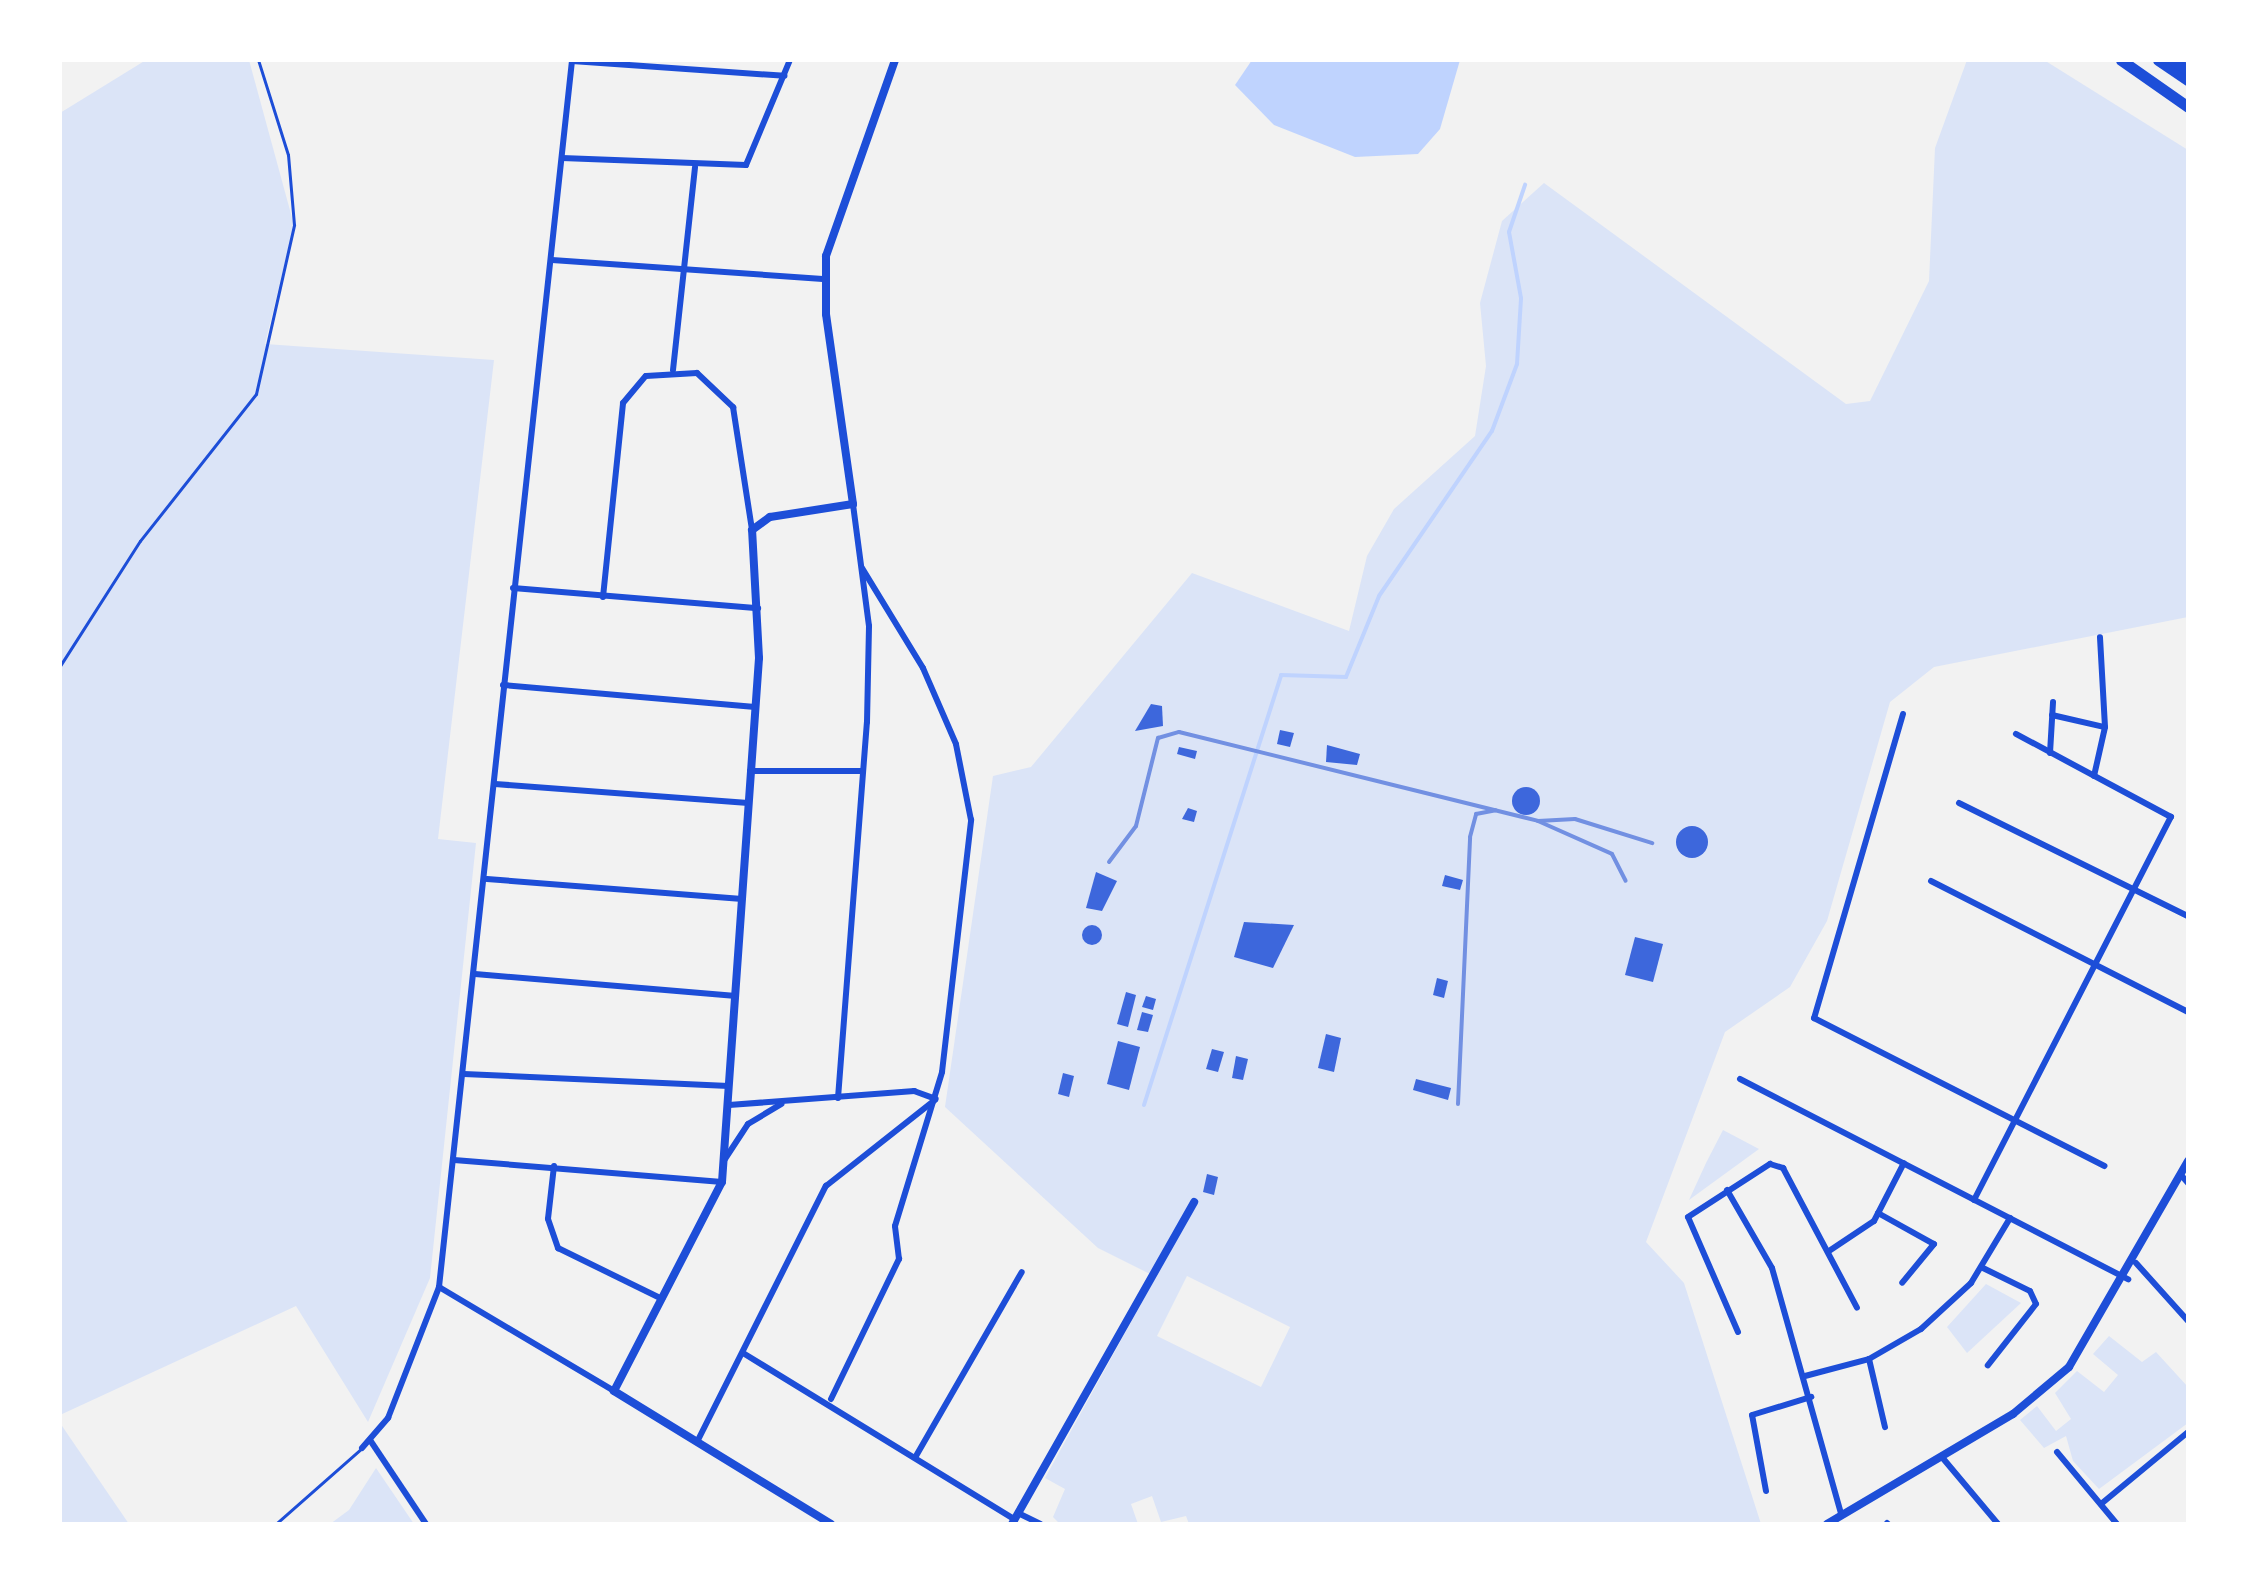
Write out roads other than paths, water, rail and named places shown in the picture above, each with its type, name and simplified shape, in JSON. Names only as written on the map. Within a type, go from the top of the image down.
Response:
[{"type":"highway","points":[[2120,60],[2188,107]]},
{"type":"highway","points":[[2158,60],[2188,80]]},
{"type":"highway","points":[[2173,60],[2188,70]]},
{"type":"street","points":[[362,1448],[420,1347],[439,1287],[487,879],[502,684],[572,60],[784,76]]},
{"type":"street","points":[[562,158],[695,167],[746,165],[790,60]]},
{"type":"street","points":[[838,1098],[863,771],[862,568],[826,279],[837,218],[892,61]]},
{"type":"street","points":[[673,370],[695,167]]},
{"type":"street","points":[[552,260],[826,279]]},
{"type":"street","points":[[604,597],[623,403],[646,376],[673,370],[706,379],[733,407],[760,608],[725,1159],[722,1182],[614,1391]]},
{"type":"street","points":[[752,530],[770,517],[853,504]]},
{"type":"street","points":[[831,1400],[899,1259],[895,1226],[936,1099],[968,852],[967,787],[923,668],[862,568]]},
{"type":"street","points":[[513,588],[760,608]]},
{"type":"street","points":[[2094,776],[2105,727],[2100,637]]},
{"type":"street","points":[[502,684],[755,707]]},
{"type":"street","points":[[2050,753],[2052,702]]},
{"type":"street","points":[[1903,714],[1814,1018],[2105,1166]]},
{"type":"street","points":[[2052,715],[2105,727]]},
{"type":"street","points":[[1974,1200],[2171,818],[2016,734]]},
{"type":"street","points":[[750,771],[863,771]]},
{"type":"street","points":[[494,784],[748,803]]},
{"type":"street","points":[[1959,803],[2188,916]]},
{"type":"street","points":[[487,879],[742,899]]},
{"type":"street","points":[[1931,881],[2188,1012]]},
{"type":"street","points":[[476,974],[736,996]]},
{"type":"street","points":[[464,1074],[730,1086]]},
{"type":"street","points":[[1740,1079],[2128,1279]]},
{"type":"street","points":[[729,1106],[914,1091],[936,1099]]},
{"type":"street","points":[[697,1442],[826,1186],[936,1099]]},
{"type":"street","points":[[725,1159],[748,1124],[786,1101]]},
{"type":"street","points":[[454,1160],[722,1182]]},
{"type":"street","points":[[1826,1524],[1940,1455],[2069,1367],[2128,1279],[2185,1179],[2188,1161]]},
{"type":"street","points":[[1829,1251],[1878,1212],[1904,1164]]},
{"type":"street","points":[[1738,1332],[1688,1225],[1694,1209],[1780,1165],[1857,1308]]},
{"type":"street","points":[[554,1166],[548,1219],[558,1248],[662,1299]]},
{"type":"street","points":[[1727,1190],[1770,1263],[1812,1397],[1841,1514]]},
{"type":"street","points":[[1015,1519],[1194,1202]]},
{"type":"street","points":[[1878,1212],[1934,1244],[1902,1283]]},
{"type":"street","points":[[1805,1376],[1868,1359],[1922,1330],[1983,1268],[2010,1218]]},
{"type":"street","points":[[2136,1263],[2188,1321]]},
{"type":"street","points":[[1983,1268],[2030,1292],[2036,1304],[1988,1365]]},
{"type":"street","points":[[916,1456],[1022,1272]]},
{"type":"street","points":[[439,1287],[831,1524]]},
{"type":"street","points":[[743,1353],[831,1400],[1015,1519],[1041,1524]]},
{"type":"street","points":[[1868,1359],[1885,1427]]},
{"type":"street","points":[[1766,1490],[1752,1415],[1812,1397]]},
{"type":"street","points":[[2100,1504],[2188,1432]]},
{"type":"street","points":[[370,1440],[426,1524]]},
{"type":"street","points":[[2058,1452],[2117,1524]]},
{"type":"street","points":[[1940,1455],[1998,1524]]},
{"type":"lane","points":[[277,1524],[362,1448]]},
{"type":"water","points":[[1252,60],[1460,60],[1440,129],[1418,154],[1355,157],[1274,125],[1235,85]]},
{"type":"waterway","points":[[1144,1105],[1281,675],[1346,677],[1379,596],[1492,431],[1517,364],[1521,298],[1509,232],[1525,185]]},
{"type":"railway","points":[[1109,862],[1136,826],[1158,738],[1179,732],[1538,821],[1612,854],[1626,881]]},
{"type":"railway","points":[[1458,1104],[1470,837],[1476,814],[1496,810]]},
{"type":"railway","points":[[1538,821],[1575,819],[1652,843]]}]
